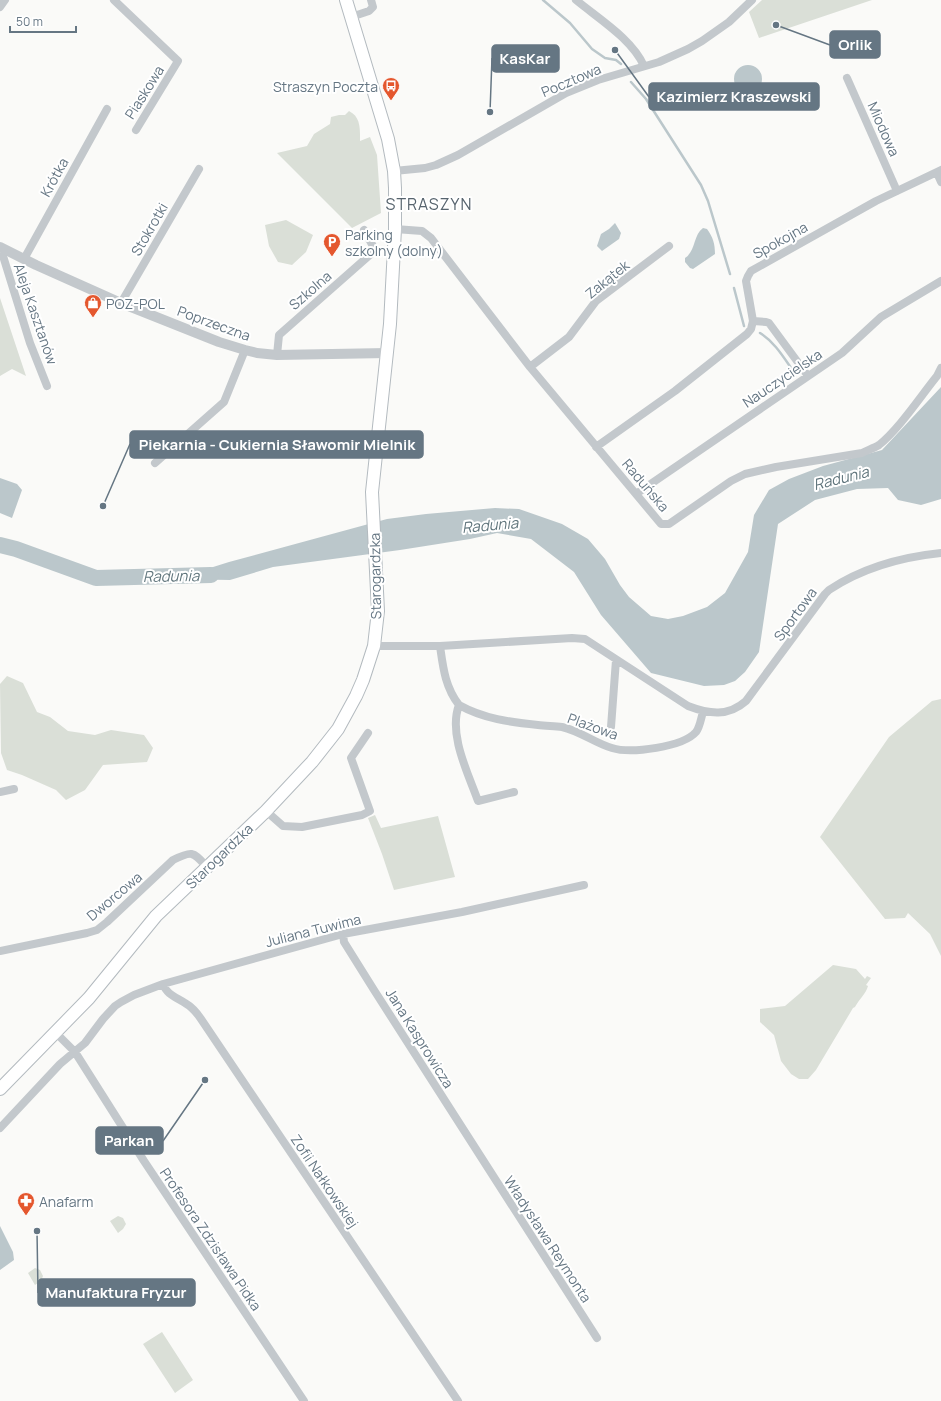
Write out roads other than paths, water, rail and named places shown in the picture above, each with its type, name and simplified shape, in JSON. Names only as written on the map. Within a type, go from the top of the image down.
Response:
[{"type":"main road","name":"Starogardzka","points":[[0,1089],[89,998],[156,916],[266,811],[312,762],[338,729],[358,691],[374,646],[378,611],[372,492],[387,353],[395,229],[395,188],[394,171],[388,139],[346,0]]},
{"type":"street","points":[[0,7],[4,0]]},
{"type":"street","name":"Piaskowa","points":[[114,0],[178,61],[136,130]]},
{"type":"street","points":[[351,17],[369,11],[373,7],[371,0]]},
{"type":"street","points":[[576,0],[631,45],[641,58],[644,66]]},
{"type":"street","name":"Pocztowa","points":[[394,171],[425,168],[436,165],[458,155],[566,93],[598,80],[659,62],[702,41],[729,22],[752,0]]},
{"type":"street","name":"Miodowa","points":[[847,78],[897,191]]},
{"type":"street","name":"Krótka","points":[[24,259],[107,109]]},
{"type":"street","name":"Stokrotki","points":[[121,302],[199,169]]},
{"type":"street","points":[[939,171],[941,182]]},
{"type":"street","name":"Spokojna","points":[[753,321],[746,281],[751,271],[876,201],[939,171]]},
{"type":"street","name":"Raduńska","points":[[395,229],[422,231],[431,238],[530,367],[661,524],[669,524],[731,481],[745,474],[776,467],[862,453],[870,450],[889,435],[937,376],[941,368]]},
{"type":"street","name":"Szkolna","points":[[276,355],[279,335],[372,253],[374,248],[364,230]]},
{"type":"street","name":"Zakątek","points":[[530,367],[569,337],[596,301],[669,246]]},
{"type":"street","name":"Poprzeczna","points":[[3,248],[36,265],[121,302],[219,342],[245,350],[276,355],[387,353]]},
{"type":"street","name":"Aleja Kasztanów","points":[[3,248],[3,256],[30,343],[47,386]]},
{"type":"street","name":"Nauczycielska","points":[[636,494],[842,354],[881,317],[941,281]]},
{"type":"street","points":[[596,447],[675,391],[711,363],[747,334],[751,329],[753,321],[769,323],[808,376]]},
{"type":"street","points":[[155,463],[224,402],[245,350]]},
{"type":"street","name":"Sportowa","points":[[703,712],[716,713],[734,709],[746,700],[754,692],[820,600],[829,590],[869,569],[908,558],[941,553]]},
{"type":"street","points":[[374,646],[440,646],[572,638],[585,639],[688,706],[703,712]]},
{"type":"street","points":[[440,646],[443,672],[447,684],[459,705],[456,713],[459,747],[478,801],[514,792]]},
{"type":"street","name":"Plażowa","points":[[611,727],[616,660]]},
{"type":"street","name":"Plażowa","points":[[459,705],[477,714],[494,719],[562,727],[573,730],[612,748],[624,750],[640,750],[679,743],[690,738],[698,730],[703,712]]},
{"type":"street","points":[[266,811],[283,826],[302,827],[362,815],[370,811],[351,758],[368,733]]},
{"type":"street","points":[[0,792],[14,789]]},
{"type":"street","name":"Dworcowa","points":[[0,951],[73,937],[97,930],[174,860],[187,853],[195,855],[207,867]]},
{"type":"street","name":"Juliana Tuwima","points":[[0,1128],[60,1064],[85,1043],[109,1012],[121,1002],[134,995],[163,984],[343,934],[462,912],[584,885]]},
{"type":"street","name":"Jana Kasprowicza","points":[[343,934],[344,942],[478,1154]]},
{"type":"street","name":"Zofii Nałkowskiej","points":[[163,984],[167,992],[185,1003],[202,1019],[458,1401]]},
{"type":"street","name":"Profesora Zdzisława Pidka","points":[[56,1033],[75,1052],[144,1160],[304,1401]]},
{"type":"street","name":"Władysława Reymonta","points":[[478,1154],[597,1338]]},
{"type":"water","points":[[748,65],[758,69],[762,79],[758,89],[748,93],[738,89],[734,79],[738,69]]},
{"type":"water","points":[[615,223],[621,233],[619,239],[602,251],[597,246],[601,234]]},
{"type":"water","points":[[703,228],[707,229],[712,238],[715,254],[693,269],[690,268],[685,262],[685,258],[689,255],[700,231]]},
{"type":"water","points":[[941,387],[941,499],[921,505],[898,500],[888,488],[857,489],[815,500],[778,524],[759,652],[745,672],[735,681],[724,685],[704,686],[651,673],[601,615],[574,572],[531,539],[497,533],[470,539],[400,550],[273,567],[230,580],[175,579],[229,562],[387,519],[495,508],[519,509],[562,524],[588,539],[605,559],[620,585],[629,597],[651,616],[668,619],[683,616],[707,607],[725,593],[748,552],[754,515],[769,490],[789,479],[823,466],[882,450]]},
{"type":"water","points":[[0,478],[17,484],[22,490],[12,518],[0,513]]},
{"type":"water","points":[[0,1226],[13,1252],[14,1260],[0,1270]]},
{"type":"waterway","points":[[543,0],[570,23],[592,49],[605,58],[616,60],[621,64]]},
{"type":"waterway","points":[[631,82],[646,99],[701,185],[708,201],[730,274]]},
{"type":"waterway","points":[[734,288],[744,326]]},
{"type":"waterway","points":[[760,333],[776,347],[796,375]]},
{"type":"waterway","name":"Radunia","points":[[0,545],[16,549],[96,578],[211,575]]},
{"type":"place","name":"Orlik","points":[[776,25]]},
{"type":"place","name":"Kazimierz Kraszewski","points":[[615,50]]},
{"type":"place","name":"Straszyn Poczta","points":[[391,101]]},
{"type":"place","name":"KasKar","points":[[490,112]]},
{"type":"place","name":"Parking szkolny (dolny)","points":[[332,257]]},
{"type":"place","name":"POZ-POL","points":[[93,318]]},
{"type":"place","name":"Piekarnia - Cukiernia Sławomir Mielnik","points":[[103,506]]},
{"type":"place","name":"Parkan","points":[[205,1080]]},
{"type":"place","name":"Anafarm","points":[[26,1216]]},
{"type":"place","name":"Manufaktura Fryzur","points":[[37,1231]]},
{"type":"district","name":"STRASZYN","points":[[429,204]]}]
